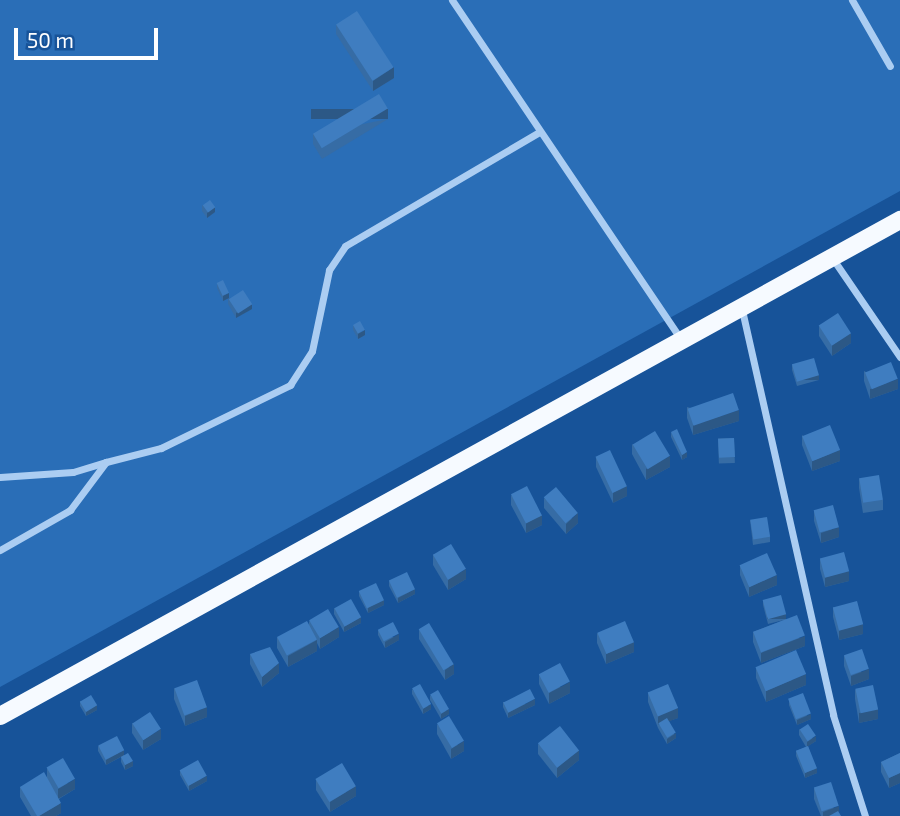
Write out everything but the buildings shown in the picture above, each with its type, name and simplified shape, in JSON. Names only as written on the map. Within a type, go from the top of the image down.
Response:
[{"type":"main road","points":[[0,716],[683,343],[900,220]]},
{"type":"street","points":[[452,0],[683,343]]},
{"type":"street","points":[[852,0],[890,66]]},
{"type":"street","points":[[0,477],[73,472],[161,448],[290,385],[312,351],[329,270],[345,246],[539,132]]},
{"type":"street","points":[[832,258],[900,357]]},
{"type":"street","points":[[742,310],[833,715],[865,816]]},
{"type":"street","points":[[0,550],[70,510],[106,462]]},
{"type":"shaded area","points":[[0,0],[900,0],[900,191],[0,687]]}]
